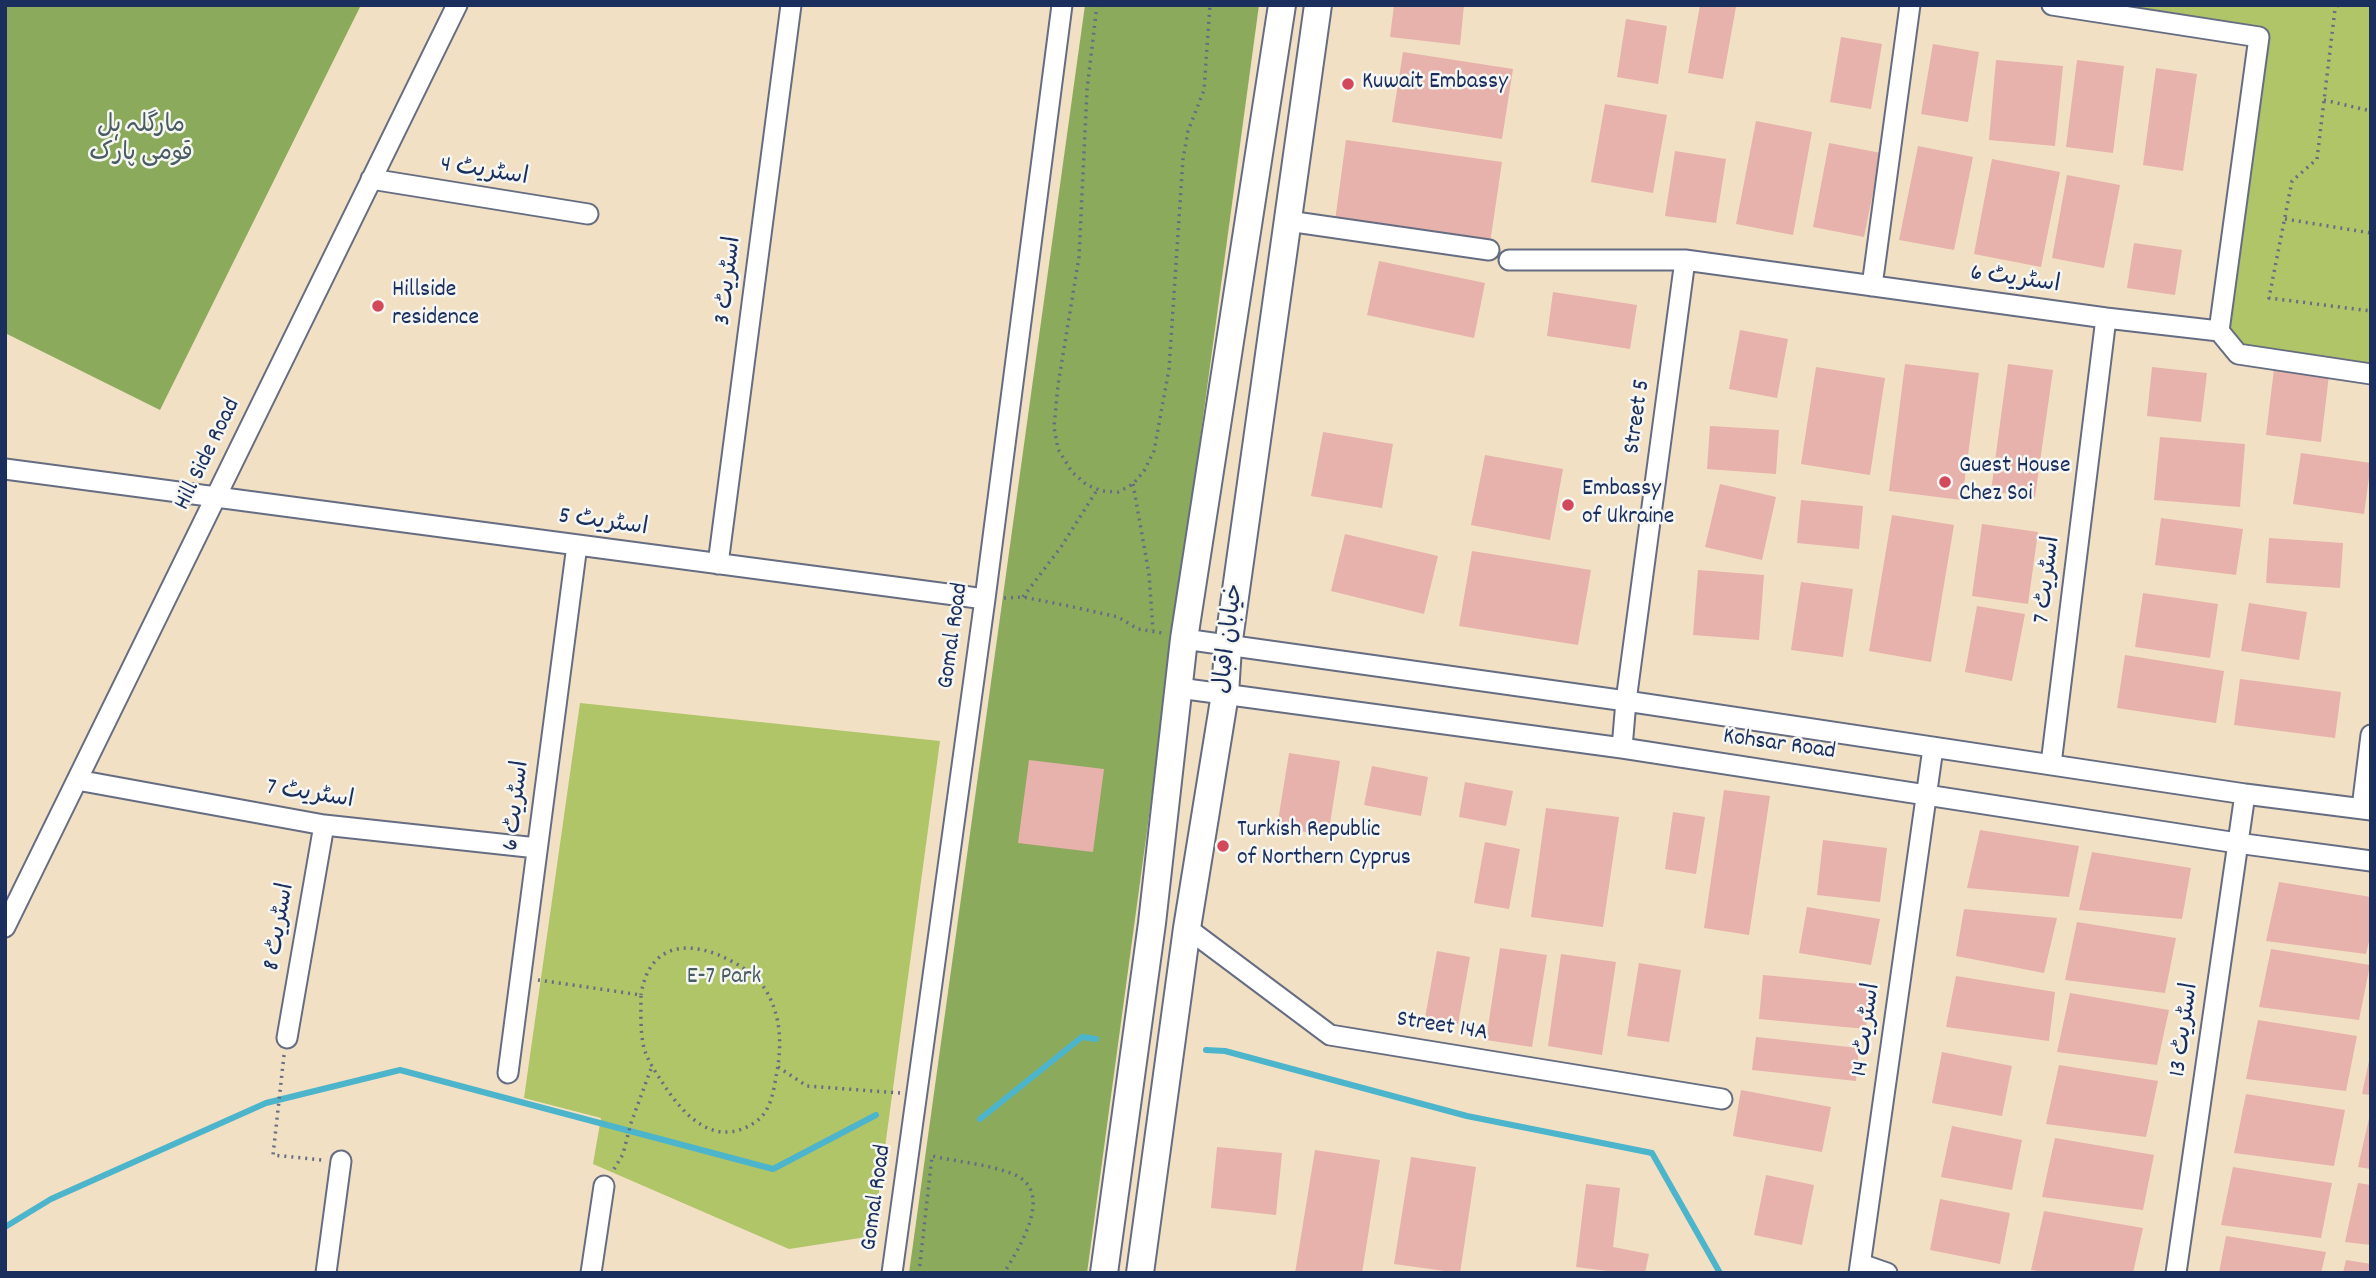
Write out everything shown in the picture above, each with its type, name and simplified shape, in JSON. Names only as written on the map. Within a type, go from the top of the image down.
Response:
[{"type":"main road","name":"خیابان اقبال","points":[[1104,1273],[1152,923],[1184,639],[1282,5]]},
{"type":"main road","name":"خیابان اقبال","points":[[1140,1273],[1187,928],[1225,694],[1228,647],[1318,5]]},
{"type":"street","name":"Hill Side Road","points":[[5,927],[457,5]]},
{"type":"street","name":"اسٹریٹ 3","points":[[719,564],[791,5]]},
{"type":"street","name":"Gomal Road","points":[[892,1273],[985,599],[1062,5]]},
{"type":"street","points":[[1872,286],[1910,5]]},
{"type":"street","points":[[2052,5],[2259,37],[2220,331],[2238,354],[2371,374]]},
{"type":"street","name":"اسٹریٹ 4","points":[[371,179],[588,214]]},
{"type":"street","points":[[1288,221],[1489,250]]},
{"type":"street","name":"اسٹریٹ 6","points":[[1509,260],[1685,260],[2106,318],[2220,331]]},
{"type":"street","name":"Street 5","points":[[1622,748],[1685,260]]},
{"type":"street","name":"اسٹریٹ 7","points":[[2051,764],[2106,318]]},
{"type":"street","name":"اسٹریٹ 5","points":[[5,469],[985,599]]},
{"type":"street","name":"اسٹریٹ 6","points":[[508,1073],[577,545]]},
{"type":"street","name":"Kohsar Road","points":[[1184,639],[1626,701],[2245,794],[2366,809]]},
{"type":"street","name":"Kohsar Road","points":[[1179,688],[1622,748],[2237,843],[2371,861]]},
{"type":"street","points":[[2366,809],[2371,735]]},
{"type":"street","name":"اسٹریٹ 14","points":[[1887,1273],[1860,1268],[1933,748]]},
{"type":"street","name":"اسٹریٹ 7","points":[[77,780],[324,825],[537,848]]},
{"type":"street","name":"اسٹریٹ 13","points":[[2176,1273],[2245,794]]},
{"type":"street","name":"اسٹریٹ 8","points":[[286,1038],[324,825]]},
{"type":"street","name":"Street 14A","points":[[1187,928],[1330,1035],[1722,1099]]},
{"type":"street","points":[[326,1273],[341,1161]]},
{"type":"street","points":[[591,1273],[604,1186]]},
{"type":"path","points":[[1097,5],[1087,90],[1079,257],[1058,385],[1054,427],[1058,449],[1072,472],[1087,485],[1118,492],[1133,484],[1144,471],[1154,451],[1169,369],[1183,159],[1188,131],[1204,90],[1210,5]]},
{"type":"path","points":[[2338,5],[2335,9],[2317,159],[2292,181],[2269,298],[2371,311]]},
{"type":"path","points":[[2324,100],[2371,111]]},
{"type":"path","points":[[2285,219],[2371,233]]},
{"type":"path","points":[[1133,484],[1149,574],[1153,630]]},
{"type":"path","points":[[1023,597],[1098,489]]},
{"type":"path","points":[[985,599],[1023,597],[1118,617],[1138,629],[1153,630],[1184,639]]},
{"type":"path","points":[[689,946],[710,951],[725,957],[756,977],[769,996],[781,1041],[768,1108],[761,1119],[732,1132],[717,1132],[701,1126],[687,1116],[652,1066],[644,1048],[640,995],[649,970],[668,951],[680,947],[689,946]]},
{"type":"path","points":[[522,979],[640,995]]},
{"type":"path","points":[[286,1038],[273,1156],[341,1161]]},
{"type":"path","points":[[623,1154],[631,1123],[652,1066]]},
{"type":"path","points":[[778,1067],[807,1086],[917,1094]]},
{"type":"path","points":[[919,1273],[932,1156],[1016,1174],[1028,1185],[1033,1200],[1033,1213],[1018,1250],[1004,1273]]},
{"type":"green space","name":"مارگلہ ہل قومی پارک","points":[[5,5],[361,5],[160,410],[5,333]]},
{"type":"green space","points":[[1085,5],[1259,5],[1087,1273],[909,1273]]},
{"type":"green space","points":[[2074,5],[2371,5],[2371,374],[2238,354],[2219,331],[2258,37]]},
{"type":"green space","name":"E-7 Park","points":[[580,703],[940,741],[873,1236],[789,1249],[593,1164],[601,1118],[524,1098]]},
{"type":"building","points":[[1394,5],[1464,5],[1460,45],[1390,37]]},
{"type":"building","points":[[1700,5],[1736,7],[1723,79],[1688,73]]},
{"type":"building","points":[[1626,19],[1667,26],[1658,84],[1617,77]]},
{"type":"building","points":[[1841,37],[1882,44],[1871,109],[1830,102]]},
{"type":"building","points":[[1933,44],[1979,52],[1968,122],[1921,114]]},
{"type":"building","points":[[1403,52],[1513,69],[1502,139],[1392,122]]},
{"type":"building","points":[[1996,60],[2063,66],[2055,146],[1989,140]]},
{"type":"building","points":[[2077,60],[2124,66],[2113,153],[2066,147]]},
{"type":"building","points":[[2156,68],[2197,74],[2183,171],[2143,165]]},
{"type":"building","points":[[1605,104],[1667,115],[1653,193],[1591,182]]},
{"type":"building","points":[[1756,121],[1812,132],[1793,235],[1736,224]]},
{"type":"building","points":[[1346,140],[1502,162],[1489,250],[1334,228]]},
{"type":"building","points":[[1829,143],[1881,153],[1864,237],[1813,227]]},
{"type":"building","points":[[1918,146],[1973,157],[1954,250],[1899,240]]},
{"type":"building","points":[[1675,151],[1726,159],[1716,223],[1665,216]]},
{"type":"building","points":[[1992,159],[2060,172],[2041,267],[1974,254]]},
{"type":"building","points":[[2067,175],[2120,185],[2104,268],[2052,258]]},
{"type":"building","points":[[2134,243],[2182,250],[2175,295],[2127,288]]},
{"type":"building","points":[[1379,261],[1485,283],[1474,338],[1367,315]]},
{"type":"building","points":[[1553,292],[1637,305],[1630,349],[1547,336]]},
{"type":"building","points":[[1740,330],[1788,339],[1777,398],[1729,389]]},
{"type":"building","points":[[1905,364],[1979,373],[1962,500],[1889,491]]},
{"type":"building","points":[[2008,364],[2053,370],[2035,497],[1991,491]]},
{"type":"building","points":[[1816,367],[1885,378],[1870,475],[1801,464]]},
{"type":"building","points":[[2152,367],[2207,373],[2201,422],[2147,416]]},
{"type":"building","points":[[2274,369],[2329,375],[2321,442],[2266,435]]},
{"type":"building","points":[[1710,426],[1779,430],[1776,474],[1707,469]]},
{"type":"building","points":[[1323,432],[1393,444],[1382,508],[1311,496]]},
{"type":"building","points":[[2160,437],[2245,444],[2240,507],[2154,500]]},
{"type":"building","points":[[2301,453],[2371,463],[2364,514],[2293,504]]},
{"type":"building","points":[[1485,455],[1563,469],[1550,540],[1471,525]]},
{"type":"building","points":[[1720,484],[1776,497],[1762,560],[1705,547]]},
{"type":"building","points":[[1801,500],[1863,506],[1859,549],[1797,543]]},
{"type":"building","points":[[1892,515],[1954,525],[1931,662],[1869,651]]},
{"type":"building","points":[[2161,518],[2243,529],[2236,575],[2155,565]]},
{"type":"building","points":[[1982,524],[2038,532],[2028,604],[1972,596]]},
{"type":"building","points":[[1345,534],[1438,556],[1424,614],[1331,591]]},
{"type":"building","points":[[2269,538],[2343,543],[2340,588],[2266,583]]},
{"type":"building","points":[[1472,551],[1591,570],[1578,645],[1459,626]]},
{"type":"building","points":[[1698,570],[1764,575],[1759,640],[1693,635]]},
{"type":"building","points":[[1801,582],[1853,589],[1843,657],[1791,650]]},
{"type":"building","points":[[2143,593],[2218,604],[2210,658],[2135,647]]},
{"type":"building","points":[[2249,603],[2307,612],[2299,660],[2241,651]]},
{"type":"building","points":[[1977,606],[2025,614],[2012,681],[1965,672]]},
{"type":"building","points":[[2125,655],[2224,671],[2216,723],[2117,708]]},
{"type":"building","points":[[2240,679],[2341,692],[2335,738],[2234,725]]},
{"type":"building","points":[[1289,753],[1340,761],[1328,836],[1277,827]]},
{"type":"building","points":[[1029,760],[1104,769],[1093,852],[1018,843]]},
{"type":"building","points":[[1372,766],[1428,777],[1421,816],[1364,805]]},
{"type":"building","points":[[1465,782],[1513,791],[1506,826],[1459,817]]},
{"type":"building","points":[[1724,790],[1770,796],[1749,935],[1704,928]]},
{"type":"building","points":[[1546,808],[1619,817],[1603,927],[1531,917]]},
{"type":"building","points":[[1673,812],[1705,817],[1696,874],[1665,869]]},
{"type":"building","points":[[1980,830],[2079,846],[2069,897],[1967,888]]},
{"type":"building","points":[[1823,840],[1887,848],[1880,902],[1817,895]]},
{"type":"building","points":[[1485,842],[1520,849],[1509,909],[1474,903]]},
{"type":"building","points":[[2092,852],[2191,868],[2182,919],[2079,910]]},
{"type":"building","points":[[2279,882],[2371,897],[2371,933],[2366,954],[2266,941]]},
{"type":"building","points":[[1807,907],[1880,919],[1871,965],[1799,953]]},
{"type":"building","points":[[1964,909],[2057,918],[2044,973],[1956,956]]},
{"type":"building","points":[[2077,922],[2176,938],[2165,993],[2065,980]]},
{"type":"building","points":[[1500,948],[1547,955],[1532,1047],[1486,1040]]},
{"type":"building","points":[[2271,949],[2370,965],[2359,1020],[2259,1007]]},
{"type":"building","points":[[1437,951],[1470,957],[1458,1024],[1425,1018]]},
{"type":"building","points":[[1561,954],[1616,962],[1602,1055],[1548,1046]]},
{"type":"building","points":[[1639,963],[1681,970],[1669,1042],[1627,1036]]},
{"type":"building","points":[[1763,975],[1871,985],[1866,1029],[1759,1019]]},
{"type":"building","points":[[1956,976],[2055,992],[2049,1041],[1946,1027]]},
{"type":"building","points":[[2070,993],[2169,1010],[2157,1065],[2057,1052]]},
{"type":"building","points":[[2258,1020],[2357,1036],[2346,1091],[2246,1079]]},
{"type":"building","points":[[1756,1037],[1859,1048],[1856,1081],[1752,1070]]},
{"type":"building","points":[[1942,1052],[2012,1066],[2002,1116],[1932,1103]]},
{"type":"building","points":[[2371,1056],[2371,1095],[2362,1094]]},
{"type":"building","points":[[2059,1065],[2158,1081],[2146,1137],[2046,1124]]},
{"type":"building","points":[[1741,1090],[1831,1107],[1822,1152],[1733,1136]]},
{"type":"building","points":[[2246,1094],[2345,1110],[2334,1166],[2234,1153]]},
{"type":"building","points":[[2371,1114],[2371,1169],[2358,1167]]},
{"type":"building","points":[[1952,1126],[2022,1140],[2012,1190],[1941,1177]]},
{"type":"building","points":[[2055,1138],[2154,1155],[2143,1210],[2042,1197]]},
{"type":"building","points":[[1217,1147],[1282,1153],[1276,1215],[1211,1208]]},
{"type":"building","points":[[1315,1150],[1380,1160],[1362,1273],[1295,1273]]},
{"type":"building","points":[[1411,1157],[1476,1167],[1460,1273],[1394,1264]]},
{"type":"building","points":[[2233,1167],[2332,1183],[2321,1238],[2221,1225]]},
{"type":"building","points":[[1766,1175],[1814,1185],[1802,1245],[1754,1235]]},
{"type":"building","points":[[2358,1183],[2371,1185],[2371,1245],[2345,1242]]},
{"type":"building","points":[[1586,1184],[1620,1188],[1613,1247],[1649,1254],[1645,1273],[1608,1273],[1576,1267]]},
{"type":"building","points":[[1940,1199],[2010,1213],[2000,1264],[1930,1250]]},
{"type":"building","points":[[2044,1211],[2143,1228],[2133,1273],[2053,1273],[2031,1270]]},
{"type":"building","points":[[2226,1236],[2326,1252],[2321,1273],[2219,1273]]},
{"type":"building","points":[[2346,1260],[2371,1264],[2371,1273],[2343,1273]]},
{"type":"waterway","points":[[980,1119],[1082,1037],[1096,1039]]},
{"type":"waterway","points":[[1206,1050],[1225,1051],[1467,1116],[1652,1153],[1720,1273]]},
{"type":"waterway","points":[[5,1227],[51,1199],[266,1103],[400,1070],[773,1169],[876,1115]]},
{"type":"place","name":"Kuwait Embassy","points":[[1348,84]]},
{"type":"place","name":"Hillside residence","points":[[378,306]]},
{"type":"place","name":"Guest House Chez Soi","points":[[1945,482]]},
{"type":"place","name":"Embassy of Ukraine","points":[[1568,505]]},
{"type":"place","name":"Turkish Republic of Northern Cyprus","points":[[1223,846]]}]
